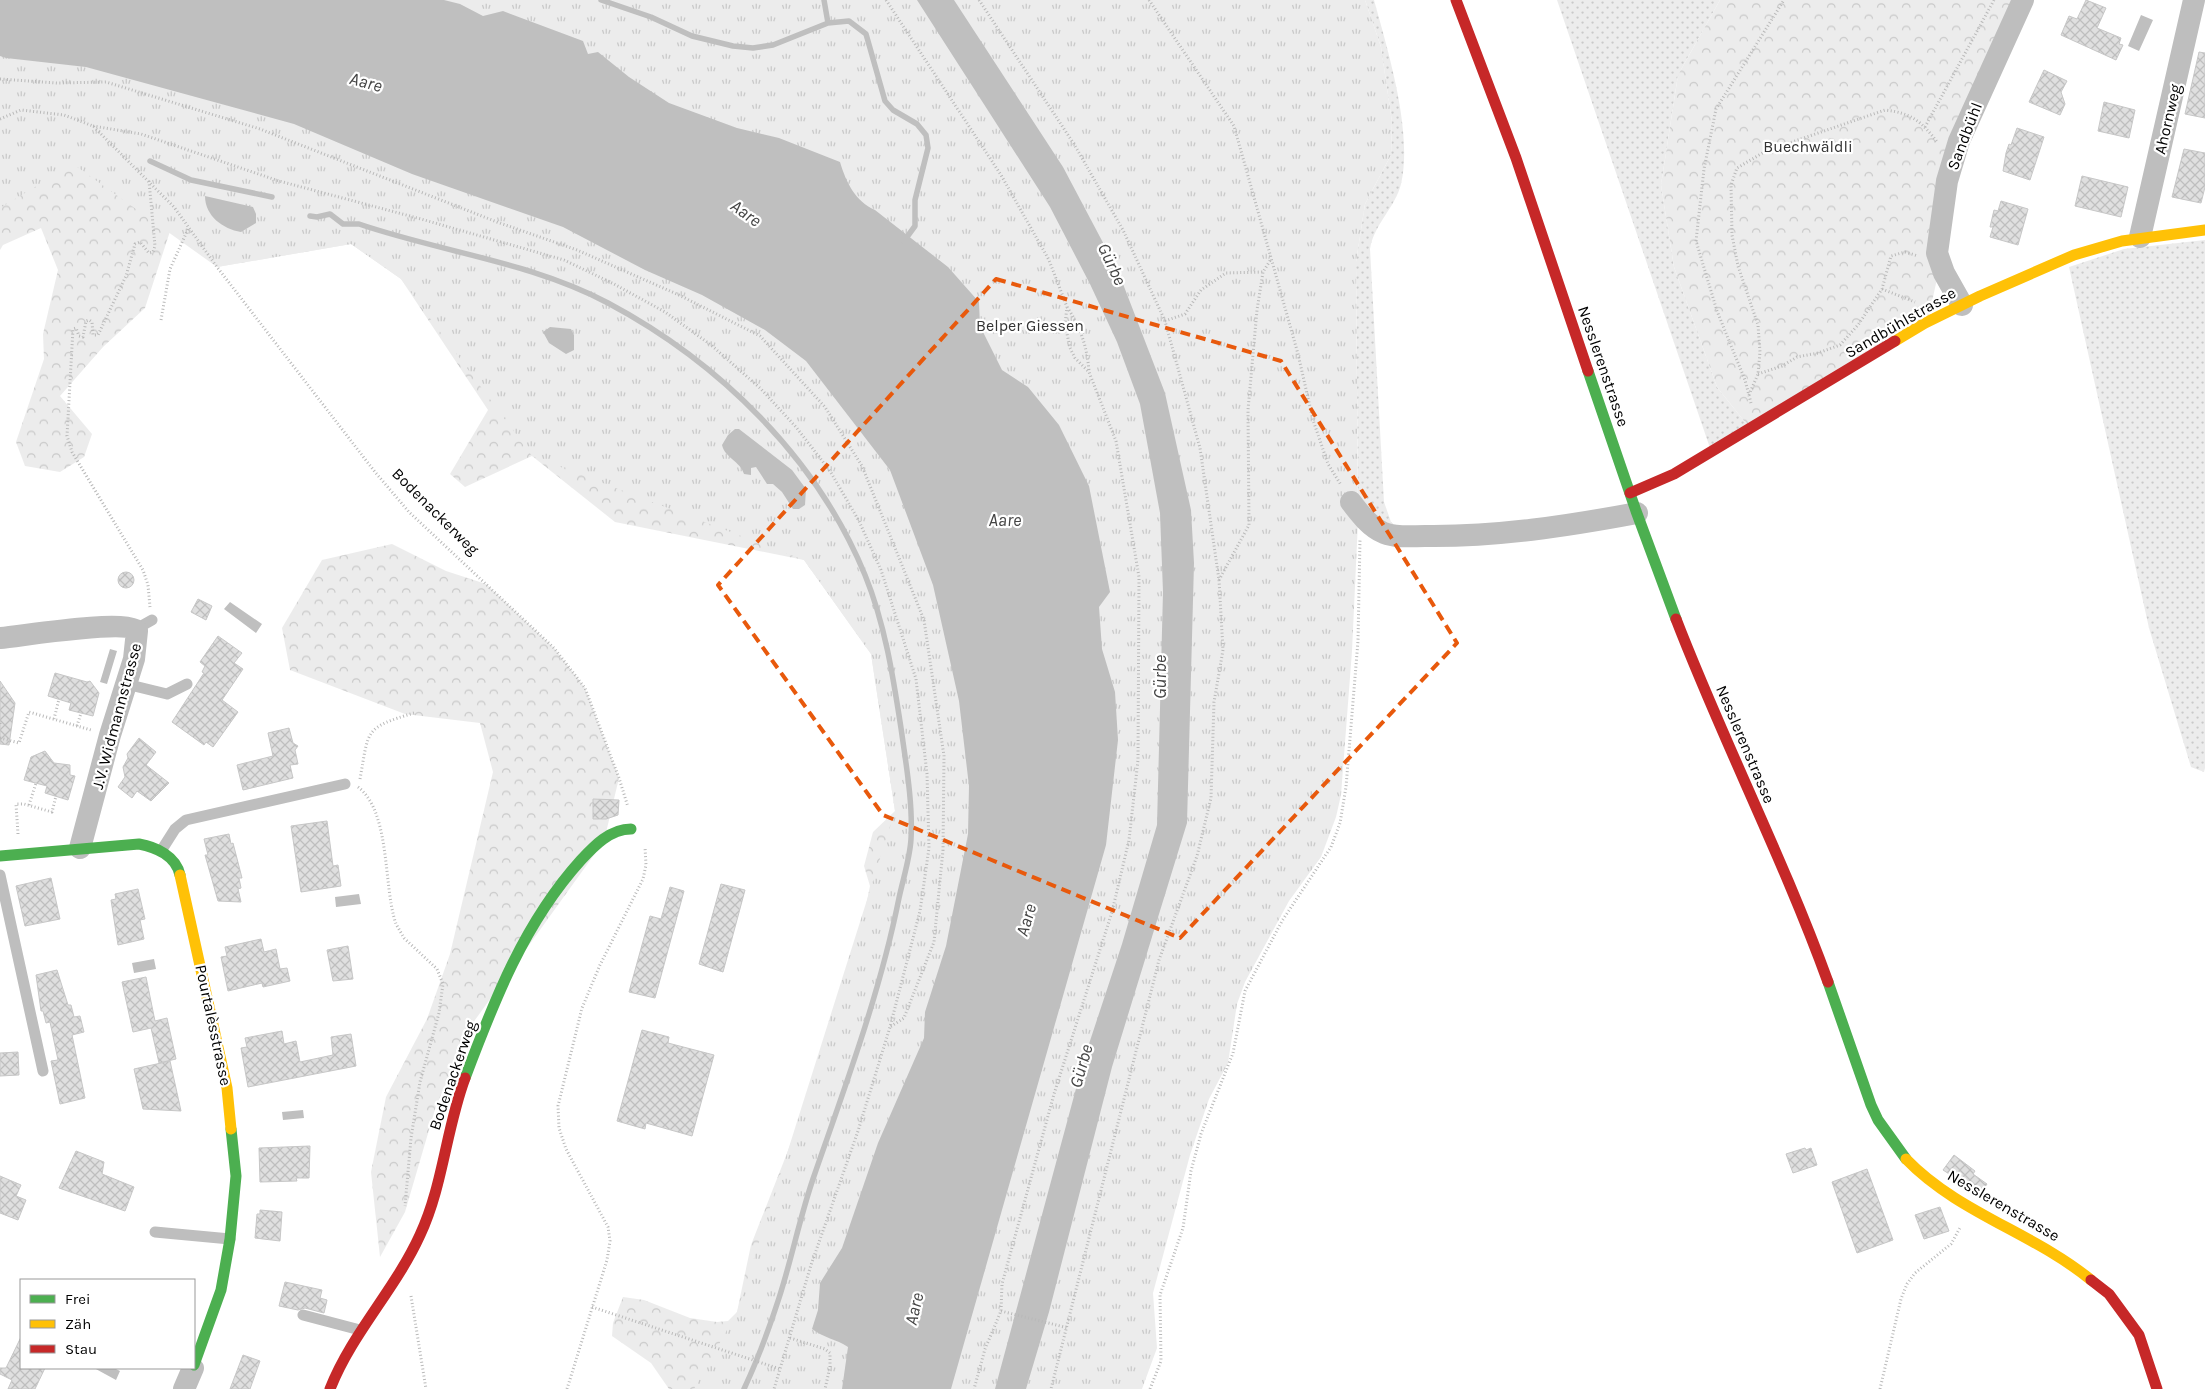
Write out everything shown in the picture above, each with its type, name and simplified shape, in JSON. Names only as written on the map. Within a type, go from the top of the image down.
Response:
[{"type":"street","name":"Nesslerenstrasse","points":[[1456,0],[1516,157],[1633,503],[1718,723],[1802,915],[1876,1118],[1893,1143],[1912,1165],[1937,1186],[1972,1208],[2064,1258],[2095,1280],[2111,1295],[2125,1313],[2145,1347],[2157,1389]]},
{"type":"street","name":"Sandbühl","points":[[1952,310],[1937,253],[1948,181],[1959,141],[2023,0]]},
{"type":"street","name":"Ahornweg","points":[[2140,237],[2194,0]]},
{"type":"street","name":"Sandbühlstrasse","points":[[1633,503],[1674,474],[1952,310],[2075,254],[2140,237],[2205,230]]},
{"type":"street","points":[[1351,502],[1370,524],[1393,535],[1441,537],[1491,534],[1601,520],[1633,503]]},
{"type":"street","name":"J.V. Widmannstrasse","points":[[0,638],[105,626],[144,625]]},
{"type":"street","name":"J.V. Widmannstrasse","points":[[80,848],[110,735],[136,652],[138,636],[144,625]]},
{"type":"street","name":"Bodenackerweg","points":[[330,1389],[335,1375],[360,1330],[405,1262],[420,1235],[432,1202],[460,1092],[499,990],[528,930],[550,896],[599,842],[622,828],[631,829]]},
{"type":"street","points":[[0,856],[139,844],[161,851]]},
{"type":"street","name":"Pourtalèsstrasse","points":[[161,851],[175,862],[182,880],[227,1088],[236,1176],[230,1239],[221,1290],[195,1361]]},
{"type":"street","name":"Pourtalèsstrasse","points":[[184,1389],[192,1369]]},
{"type":"lane","points":[[126,684],[167,694],[187,684]]},
{"type":"lane","points":[[161,851],[176,829],[186,820],[350,785]]},
{"type":"lane","points":[[0,875],[43,1071]]},
{"type":"lane","points":[[154,1232],[230,1239]]},
{"type":"lane","points":[[303,1315],[360,1330]]},
{"type":"path","points":[[886,0],[1002,176],[1041,244],[1067,307],[1079,326],[1089,372],[1116,441],[1139,577],[1138,760],[1129,840],[1112,912],[1054,1094],[1002,1284],[1003,1311],[985,1349],[974,1389]]},
{"type":"path","points":[[979,0],[1074,144],[1123,230],[1165,321],[1200,448],[1219,580],[1223,650],[1214,702],[1211,798],[1197,856],[1159,960],[1068,1328],[1051,1389]]},
{"type":"path","points":[[1150,0],[1234,126],[1314,420],[1328,464],[1351,502]]},
{"type":"path","points":[[1748,431],[1753,411],[1745,380],[1716,311],[1696,242],[1704,169],[1716,109],[1784,0]]},
{"type":"path","points":[[1925,127],[1994,0]]},
{"type":"path","points":[[0,79],[57,83],[106,82],[260,129],[497,222],[577,250],[679,295],[760,336],[825,407],[862,466],[924,620],[944,756],[943,850],[934,942],[904,1018],[890,1027]]},
{"type":"path","points":[[0,119],[21,110],[64,115],[93,126],[141,134],[279,181],[564,260],[614,284],[665,312],[711,345],[761,389],[796,427],[830,471],[859,521],[881,570],[916,679],[927,774],[929,848],[920,911],[890,1027],[858,1131],[811,1265],[774,1389]]},
{"type":"path","points":[[1749,395],[1758,374],[1760,352],[1758,325],[1738,266],[1732,235],[1731,185],[1737,168],[1766,151],[1885,110],[1904,112],[1925,127],[1953,161]]},
{"type":"path","name":"Bodenackerweg","points":[[93,126],[148,180],[189,226],[217,267],[308,386],[409,512],[554,648],[585,688],[626,800],[631,829],[638,833],[644,844],[646,865],[643,879],[600,965],[582,1008],[558,1106],[559,1128],[566,1150],[608,1227],[609,1234],[607,1260],[568,1389]]},
{"type":"path","points":[[144,625],[148,585],[143,570],[72,452],[67,436],[72,330],[76,328],[79,336],[83,337],[86,322],[89,320],[92,322],[93,335],[98,335],[126,276],[135,244],[140,242],[149,253],[153,252],[155,246],[148,180]]},
{"type":"path","points":[[162,320],[170,270],[189,226]]},
{"type":"path","points":[[1758,374],[1782,366],[1797,357],[1818,354],[1840,345],[1858,325],[1882,289],[1891,256],[1905,252],[1942,267]]},
{"type":"path","points":[[1219,580],[1249,525],[1248,410],[1263,272],[1271,259]]},
{"type":"path","points":[[1165,321],[1185,314],[1201,290],[1226,274],[1263,272]]},
{"type":"path","points":[[1882,289],[1932,307],[1952,310]]},
{"type":"path","points":[[1067,307],[1066,324],[1070,348],[1075,358],[1089,372]]},
{"type":"path","points":[[1150,1389],[1161,1361],[1160,1295],[1183,1228],[1191,1171],[1201,1134],[1233,1053],[1245,991],[1282,921],[1330,848],[1340,823],[1346,788],[1358,641],[1359,543],[1361,535],[1370,524]]},
{"type":"path","points":[[54,720],[60,700]]},
{"type":"path","points":[[0,738],[18,743],[29,712],[110,735]]},
{"type":"path","points":[[77,726],[81,713]]},
{"type":"path","points":[[405,1210],[411,1138],[420,1082],[439,1012],[443,984],[439,972],[404,938],[396,924],[377,816],[366,794],[350,785],[360,779],[366,748],[372,731],[382,723],[414,713]]},
{"type":"path","points":[[29,805],[36,783]]},
{"type":"path","points":[[19,854],[16,804],[29,805],[52,812],[56,796]]},
{"type":"path","points":[[1880,1389],[1901,1298],[1907,1284],[1915,1273],[1951,1244],[1972,1208]]},
{"type":"path","points":[[405,1262],[426,1389]]},
{"type":"path","points":[[592,1308],[780,1369]]},
{"type":"path","points":[[1003,1311],[1068,1328]]},
{"type":"path","points":[[790,1338],[825,1348],[830,1353],[830,1367],[825,1389]]},
{"type":"highlighted area","points":[[996,279],[1281,361],[1457,643],[1180,938],[883,815],[718,585]]},
{"type":"green space","name":"Belper Giessen","points":[[0,0],[1365,0],[1381,47],[1392,122],[1391,155],[1365,204],[1356,262],[1358,521],[1352,651],[1341,795],[1336,817],[1321,857],[1289,901],[1245,982],[1237,1004],[1228,1063],[1209,1099],[1190,1155],[1153,1293],[1157,1348],[1142,1389],[694,1389],[737,1312],[895,811],[871,654],[804,560],[532,456],[401,279],[351,244],[217,267],[73,164],[0,208]]},
{"type":"green space","points":[[1365,0],[1374,0],[1380,20],[1397,92],[1404,140],[1404,163],[1401,184],[1394,201],[1372,240],[1370,249],[1384,502],[1391,522],[1400,531],[1358,503],[1356,262],[1365,204],[1391,155],[1392,122],[1381,47]]},
{"type":"green space","points":[[1557,0],[1720,0],[1678,75],[1661,185],[1674,267],[1717,387],[1748,426],[1710,448]]},
{"type":"green space","name":"Buechwäldli","points":[[1720,0],[2016,0],[1953,139],[1937,279],[1929,315],[1748,426],[1717,387],[1674,267],[1661,185],[1678,75]]},
{"type":"green space","points":[[0,61],[412,174],[959,701],[772,1389],[669,1389],[651,1363],[612,1336],[613,1323],[623,1297],[644,1300],[690,1318],[717,1322],[728,1321],[737,1312],[751,1245],[791,1143],[861,930],[870,886],[864,866],[873,832],[895,811],[871,654],[804,560],[615,522],[532,456],[465,487],[450,474],[488,410],[401,279],[351,244],[217,267],[175,216],[145,308],[103,347],[60,396],[92,434],[84,457],[60,472],[25,466],[16,442],[44,359],[43,334],[58,270],[41,228],[3,245],[0,250]]},
{"type":"green space","points":[[2205,240],[2204,772],[2191,767],[2149,628],[2069,267],[2124,249]]},
{"type":"green space","points":[[392,544],[446,571],[486,584],[554,648],[585,688],[619,778],[604,841],[475,1020],[436,1106],[405,1212],[380,1257],[371,1172],[386,1097],[427,1019],[450,954],[493,772],[480,723],[405,714],[290,670],[282,628],[322,560]]},
{"type":"water","name":"Aare","points":[[0,0],[444,0],[460,4],[483,16],[503,11],[583,41],[588,54],[598,52],[629,77],[669,103],[737,128],[779,138],[840,162],[848,184],[862,202],[948,267],[979,302],[980,326],[1002,370],[1028,387],[1059,425],[1089,486],[1110,592],[1099,607],[1102,649],[1115,692],[1118,740],[1106,845],[951,1389],[842,1389],[848,1347],[812,1329],[818,1310],[820,1283],[842,1248],[878,1143],[924,1038],[925,1012],[946,946],[968,834],[969,786],[959,701],[933,585],[890,470],[806,361],[765,330],[702,295],[645,270],[563,227],[412,174],[294,124],[86,67],[0,56]]},
{"type":"water","name":"Gürbe","points":[[917,0],[954,0],[1063,167],[1118,271],[1165,393],[1191,510],[1194,563],[1187,823],[1112,1067],[1049,1312],[1026,1389],[995,1389],[1084,1059],[1122,944],[1157,825],[1163,592],[1160,513],[1140,404],[1117,342],[1090,284],[1050,207]]},
{"type":"water","points":[[2141,15],[2153,20],[2139,51],[2128,46]]},
{"type":"water","points":[[205,196],[253,207],[256,214],[256,223],[241,232],[222,225],[208,210]]},
{"type":"water","points":[[550,327],[571,329],[574,335],[574,350],[566,354],[549,343],[543,332]]},
{"type":"water","points":[[735,429],[739,429],[792,470],[806,489],[805,505],[799,509],[793,509],[782,492],[773,484],[767,484],[756,467],[751,468],[751,475],[744,474],[726,453],[722,445],[728,435]]},
{"type":"water","points":[[230,602],[262,624],[256,633],[224,609]]},
{"type":"water","points":[[110,649],[117,651],[107,684],[100,682]]},
{"type":"water","points":[[359,894],[361,904],[336,907],[335,897]]},
{"type":"water","points":[[154,959],[156,969],[134,973],[132,963]]},
{"type":"water","points":[[303,1110],[304,1118],[283,1120],[282,1112]]},
{"type":"water","points":[[96,1369],[116,1369],[120,1371],[116,1380]]},
{"type":"building","points":[[2086,0],[2106,8],[2097,28],[2121,38],[2119,44],[2123,45],[2116,60],[2061,35],[2069,16],[2077,19]]},
{"type":"building","points":[[2199,52],[2205,53],[2205,118],[2185,114]]},
{"type":"building","points":[[2044,70],[2067,81],[2061,92],[2065,104],[2060,115],[2029,102]]},
{"type":"building","points":[[2104,102],[2135,110],[2129,138],[2098,131]]},
{"type":"building","points":[[2017,128],[2044,137],[2030,180],[2003,171],[2006,153]]},
{"type":"building","points":[[2184,149],[2205,153],[2205,187],[2201,203],[2172,197]]},
{"type":"building","points":[[2082,176],[2128,187],[2121,217],[2075,206]]},
{"type":"building","points":[[2001,201],[2028,209],[2018,245],[1990,237],[1993,227],[1990,227],[1994,210],[1998,211]]},
{"type":"building","points":[[126,572],[134,580],[126,588],[118,580]]},
{"type":"building","points":[[198,599],[212,606],[206,620],[191,612]]},
{"type":"building","points":[[218,636],[242,653],[234,663],[243,669],[222,700],[238,712],[213,747],[206,742],[204,745],[172,722],[204,673],[202,672],[205,666],[200,662]]},
{"type":"building","points":[[55,673],[87,682],[90,681],[99,693],[93,716],[69,710],[71,703],[48,696]]},
{"type":"building","points":[[0,681],[15,703],[9,745],[0,744]]},
{"type":"building","points":[[289,728],[293,743],[298,746],[295,750],[298,764],[290,765],[293,778],[243,790],[237,765],[273,756],[268,733]]},
{"type":"building","points":[[139,738],[156,752],[146,765],[169,783],[151,801],[137,791],[132,798],[118,787],[125,777],[123,767],[128,758],[127,754]]},
{"type":"building","points":[[45,751],[54,763],[70,765],[70,775],[75,776],[68,800],[45,793],[47,786],[24,780],[31,757]]},
{"type":"building","points":[[593,799],[619,800],[618,815],[606,819],[593,819]]},
{"type":"building","points":[[327,821],[333,866],[338,865],[341,886],[301,892],[291,826]]},
{"type":"building","points":[[229,834],[242,878],[239,878],[241,888],[238,889],[241,902],[218,901],[205,855],[208,855],[204,839]]},
{"type":"building","points":[[51,878],[60,919],[25,926],[16,886]]},
{"type":"building","points":[[721,884],[745,890],[723,972],[699,964]]},
{"type":"building","points":[[670,887],[684,891],[655,998],[629,992],[650,916],[661,919]]},
{"type":"building","points":[[138,889],[145,919],[140,920],[144,939],[118,945],[111,900],[116,899],[115,894]]},
{"type":"building","points":[[261,939],[264,952],[276,949],[280,969],[287,968],[290,981],[263,987],[262,983],[228,991],[221,957],[227,956],[225,947]]},
{"type":"building","points":[[348,946],[353,979],[333,981],[327,950]]},
{"type":"building","points":[[57,970],[68,1005],[71,1005],[74,1017],[80,1016],[84,1032],[72,1035],[85,1098],[60,1104],[51,1061],[58,1060],[50,1022],[46,1023],[43,1011],[41,1011],[36,975]]},
{"type":"building","points":[[146,977],[155,1021],[167,1018],[176,1059],[159,1063],[151,1028],[133,1032],[122,982]]},
{"type":"building","points":[[642,1030],[669,1037],[668,1043],[714,1055],[692,1136],[646,1123],[645,1129],[617,1121]]},
{"type":"building","points":[[282,1031],[284,1044],[296,1041],[300,1062],[333,1055],[331,1037],[351,1034],[356,1066],[248,1087],[241,1048],[247,1047],[245,1038]]},
{"type":"building","points":[[18,1052],[19,1075],[0,1076],[0,1053]]},
{"type":"building","points":[[170,1061],[181,1111],[143,1109],[134,1069]]},
{"type":"building","points":[[310,1146],[309,1178],[296,1178],[297,1181],[260,1182],[259,1148]]},
{"type":"building","points":[[1805,1148],[1806,1150],[1811,1148],[1817,1165],[1793,1173],[1786,1154]]},
{"type":"building","points":[[76,1151],[104,1162],[102,1174],[134,1187],[125,1211],[59,1188]]},
{"type":"building","points":[[1954,1155],[1975,1171],[1973,1174],[1987,1184],[1980,1194],[1943,1170]]},
{"type":"building","points":[[1867,1169],[1893,1240],[1857,1253],[1832,1182]]},
{"type":"building","points":[[0,1176],[21,1185],[16,1196],[26,1200],[18,1220],[0,1213]]},
{"type":"building","points":[[1940,1207],[1949,1231],[1924,1239],[1915,1215]]},
{"type":"building","points":[[260,1210],[282,1212],[280,1241],[255,1238],[257,1214],[260,1214]]},
{"type":"building","points":[[285,1282],[322,1290],[320,1298],[327,1300],[324,1313],[305,1308],[298,1310],[279,1306]]},
{"type":"building","points":[[20,1339],[20,1369],[45,1369],[35,1389],[8,1389],[12,1380],[0,1374],[0,1368],[6,1368]]},
{"type":"building","points":[[243,1355],[260,1361],[250,1389],[230,1389]]},
{"type":"waterway","points":[[601,0],[651,17],[692,36],[733,46],[753,48],[773,45],[828,23],[849,21],[866,34],[885,101],[893,110],[917,124],[926,135],[928,148],[915,200],[915,226],[904,241]]},
{"type":"waterway","points":[[824,0],[828,23]]},
{"type":"waterway","points":[[150,161],[191,180],[272,197]]},
{"type":"waterway","points":[[310,216],[317,217],[330,214],[343,224],[359,224],[548,277],[608,303],[649,327],[688,354],[725,384],[760,417],[792,453],[820,491],[845,532],[865,575],[878,612],[888,650],[895,689],[909,784],[911,812],[909,854],[891,933],[872,1003],[809,1191],[784,1283],[759,1355],[744,1389]]},
{"type":"traffic: fast","points":[[1588,371],[1636,511],[1676,619]]},
{"type":"traffic: fast","points":[[465,1078],[499,992],[527,936],[543,910],[561,884],[597,844],[609,835],[631,829]]},
{"type":"traffic: fast","points":[[0,856],[139,844],[152,847],[170,858],[178,868],[180,875]]},
{"type":"traffic: fast","points":[[1828,982],[1871,1105],[1878,1120],[1906,1159]]},
{"type":"traffic: fast","points":[[195,1362],[221,1290],[230,1239],[236,1176],[231,1129]]},
{"type":"traffic: slow","points":[[1895,341],[1925,323],[1980,296],[2074,255],[2122,241],[2205,230]]},
{"type":"traffic: slow","points":[[180,875],[227,1088],[231,1129]]},
{"type":"traffic: slow","points":[[1906,1159],[1949,1194],[1972,1209],[2045,1249],[2091,1280]]},
{"type":"traffic: jam","points":[[1456,0],[1516,158],[1588,371]]},
{"type":"traffic: jam","points":[[1630,493],[1674,474],[1895,341]]},
{"type":"traffic: jam","points":[[1676,619],[1713,710],[1792,890],[1828,982]]},
{"type":"traffic: jam","points":[[330,1389],[350,1349],[410,1255],[420,1235],[434,1197],[453,1117],[465,1078]]},
{"type":"traffic: jam","points":[[2091,1280],[2109,1294],[2139,1335],[2157,1389]]}]
